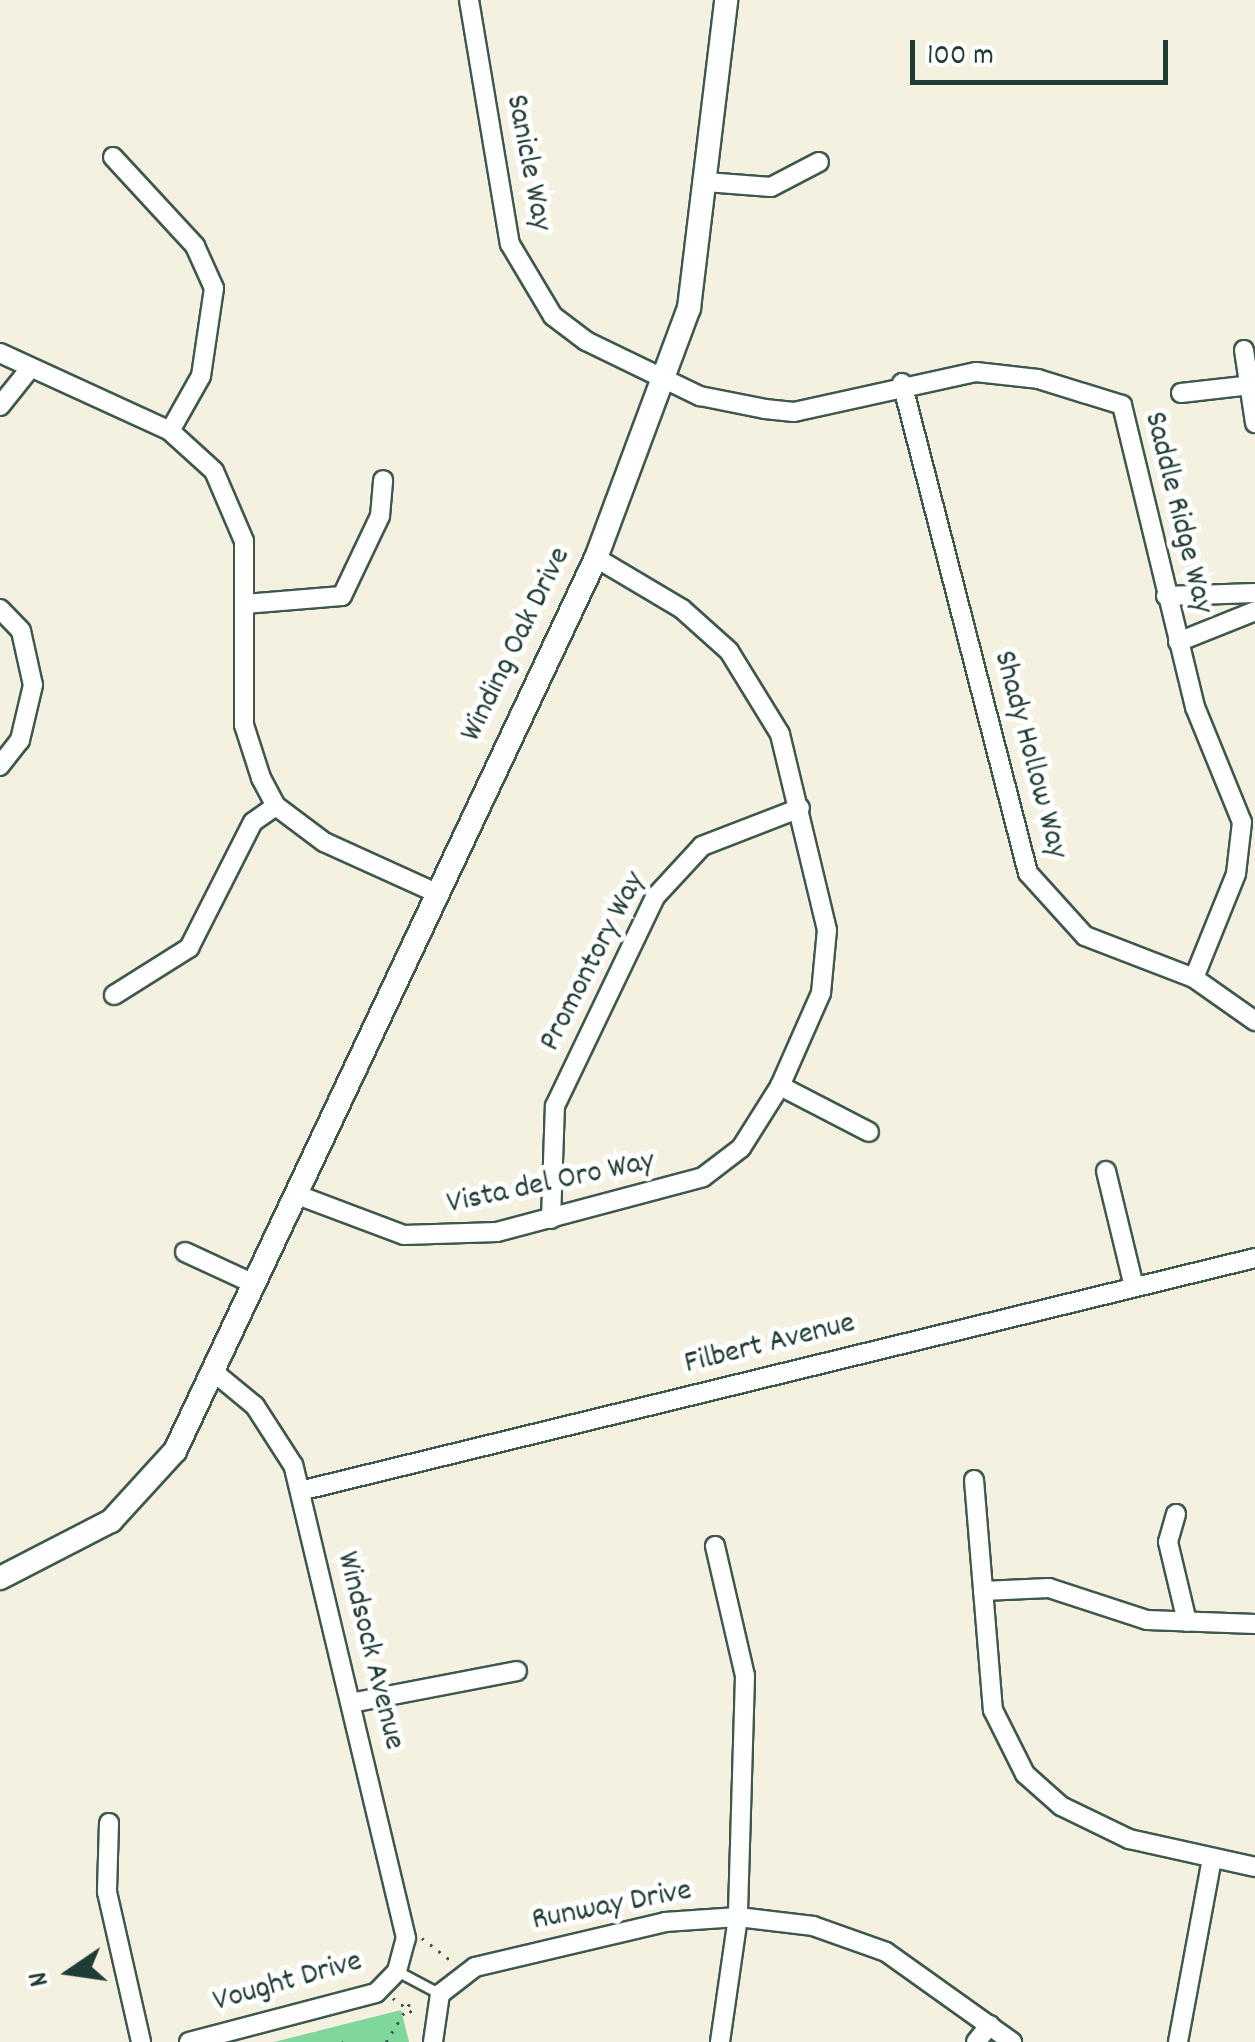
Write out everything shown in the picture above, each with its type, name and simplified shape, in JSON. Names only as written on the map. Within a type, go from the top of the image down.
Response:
[{"type":"street","name":"Sanicle Way","points":[[470,0],[503,218],[520,266],[553,316],[666,382]]},
{"type":"street","name":"Winding Oak Drive","points":[[0,1578],[86,1540],[135,1500],[174,1451],[215,1373],[252,1283],[432,890],[596,558],[666,382],[700,257],[726,0]]},
{"type":"street","points":[[113,157],[195,246],[214,288],[201,376],[170,431]]},
{"type":"street","points":[[706,182],[771,187],[819,162]]},
{"type":"street","points":[[1244,350],[1255,422]]},
{"type":"street","points":[[0,353],[28,371],[170,431],[231,500],[244,540],[244,725],[276,806],[324,842],[432,890]]},
{"type":"street","points":[[0,406],[28,371]]},
{"type":"street","name":"Saddle Ridge Way","points":[[666,382],[794,412],[902,383],[1003,373],[1122,405],[1195,708],[1234,792],[1241,857],[1194,978]]},
{"type":"street","name":"Shady Hollow Way","points":[[902,383],[1028,873],[1085,936],[1194,978],[1255,1021]]},
{"type":"street","points":[[1181,393],[1250,385]]},
{"type":"street","points":[[245,604],[342,596],[380,516],[382,480]]},
{"type":"street","name":"Vista del Oro Way","points":[[295,1194],[420,1236],[470,1237],[551,1220],[704,1177],[741,1148],[780,1086],[827,960],[800,808],[780,734],[751,678],[682,609],[596,558]]},
{"type":"street","points":[[1166,596],[1255,593]]},
{"type":"street","points":[[0,609],[21,631],[33,685],[20,740],[0,766]]},
{"type":"street","points":[[1178,642],[1255,610]]},
{"type":"street","points":[[114,995],[189,948],[253,822],[276,806]]},
{"type":"street","name":"Promontory Way","points":[[551,1220],[555,1106],[656,897],[702,846],[800,808]]},
{"type":"street","points":[[780,1086],[869,1132]]},
{"type":"street","points":[[1106,1171],[1134,1287]]},
{"type":"street","points":[[185,1252],[252,1283]]},
{"type":"street","name":"Filbert Avenue","points":[[300,1491],[1255,1258]]},
{"type":"street","name":"Windsock Avenue","points":[[215,1373],[274,1428],[300,1491],[406,1938],[397,1971]]},
{"type":"street","points":[[974,1480],[993,1710],[1025,1774],[1086,1820],[1211,1864],[1255,1867]]},
{"type":"street","points":[[1176,1514],[1168,1542],[1186,1622]]},
{"type":"street","points":[[715,1546],[745,1676],[738,1917],[720,2042]]},
{"type":"street","points":[[983,1591],[1049,1588],[1132,1618],[1255,1624]]},
{"type":"street","points":[[351,1703],[517,1671]]},
{"type":"street","points":[[109,1822],[107,1892],[141,2042]]},
{"type":"street","points":[[1178,2042],[1211,1864]]},
{"type":"street","name":"Runway Drive","points":[[460,1974],[665,1922],[738,1917],[813,1926],[886,1952],[1012,2042]]},
{"type":"street","name":"Vought Drive","points":[[189,2042],[376,1993],[397,1971]]},
{"type":"street","points":[[432,2038],[440,1994],[460,1974]]},
{"type":"street","points":[[976,2042],[990,2025]]},
{"type":"lane","points":[[397,1971],[440,1994]]},
{"type":"path","points":[[406,1938],[438,1943],[460,1974]]},
{"type":"path","points":[[386,2042],[422,1984]]},
{"type":"path","points":[[376,1993],[407,2006],[432,2038]]},
{"type":"green space","points":[[401,2010],[409,2042],[274,2042]]}]
